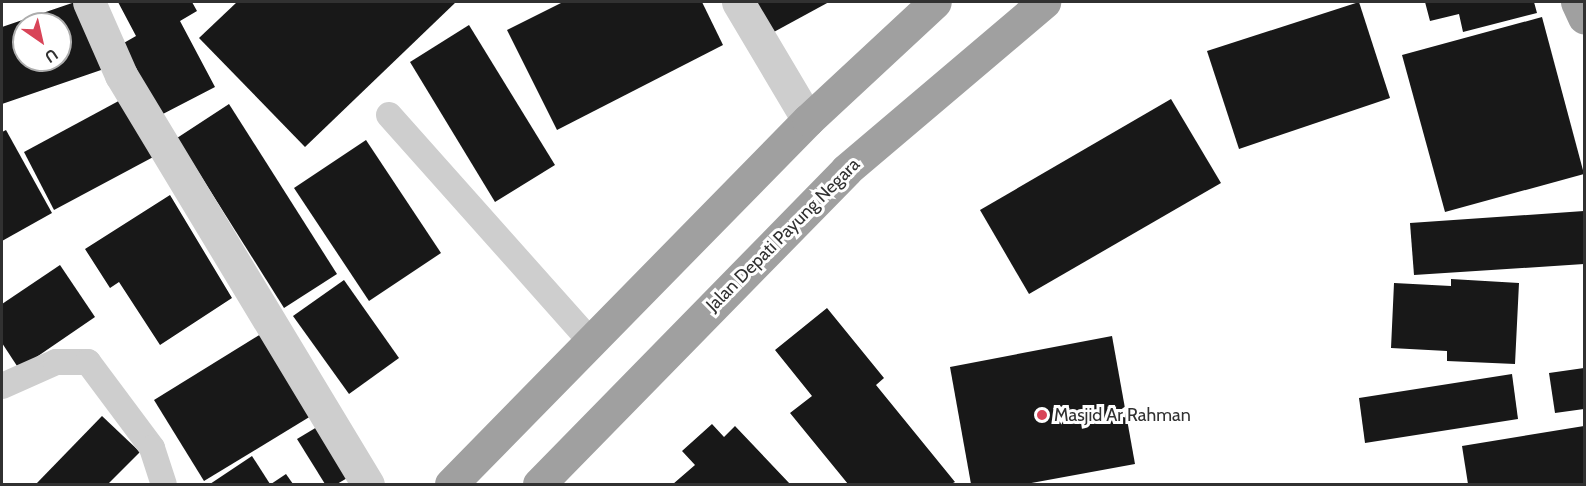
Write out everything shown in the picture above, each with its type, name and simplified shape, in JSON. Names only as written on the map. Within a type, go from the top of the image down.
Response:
[{"type":"highway","points":[[452,484],[808,120],[935,2]]},
{"type":"highway","name":"Jalan Depati Payung Negara","points":[[539,484],[846,170],[1044,2]]},
{"type":"highway","points":[[1577,2],[1584,17]]},
{"type":"street","points":[[89,2],[122,75],[368,484]]},
{"type":"street","points":[[738,2],[808,120]]},
{"type":"lane","points":[[390,115],[591,342]]},
{"type":"lane","points":[[2,386],[56,362],[88,362],[152,448],[164,484]]},
{"type":"building","points":[[75,2],[104,69],[2,104],[2,27],[12,24],[12,72],[72,72],[72,12],[46,12]]},
{"type":"building","points":[[118,2],[192,2],[197,11],[180,21],[215,87],[159,116],[122,44],[136,36]]},
{"type":"building","points":[[237,2],[456,2],[305,147],[199,38]]},
{"type":"building","points":[[563,2],[702,2],[723,45],[557,130],[507,30]]},
{"type":"building","points":[[754,2],[829,2],[772,33]]},
{"type":"building","points":[[1359,2],[1390,98],[1239,149],[1207,51]]},
{"type":"building","points":[[1425,2],[1534,2],[1537,13],[1463,32],[1459,14],[1430,21]]},
{"type":"building","points":[[1542,17],[1584,174],[1445,212],[1402,55]]},
{"type":"building","points":[[469,25],[555,165],[495,202],[410,62]]},
{"type":"building","points":[[126,97],[157,155],[54,210],[24,152]]},
{"type":"building","points":[[1171,99],[1221,183],[1029,294],[980,210]]},
{"type":"building","points":[[229,104],[337,274],[284,308],[177,138]]},
{"type":"building","points":[[6,130],[52,213],[2,241],[2,132]]},
{"type":"building","points":[[366,140],[441,253],[369,301],[294,188]]},
{"type":"building","points":[[170,195],[232,298],[160,345],[119,282],[110,288],[85,249]]},
{"type":"building","points":[[1584,211],[1584,264],[1414,275],[1410,223]]},
{"type":"building","points":[[60,265],[95,317],[19,369],[2,343],[2,304]]},
{"type":"building","points":[[1451,279],[1519,283],[1515,364],[1447,361],[1447,351],[1391,348],[1394,283],[1451,286]]},
{"type":"building","points":[[344,280],[399,358],[349,394],[293,316]]},
{"type":"building","points":[[827,308],[884,378],[876,385],[955,482],[951,484],[848,484],[790,413],[812,396],[775,350]]},
{"type":"building","points":[[261,334],[311,416],[204,481],[154,400]]},
{"type":"building","name":"Masjid Ar Rahman","points":[[1112,336],[1135,464],[1026,484],[971,484],[950,367]]},
{"type":"building","points":[[1584,368],[1584,409],[1555,413],[1549,373]]},
{"type":"building","points":[[1512,374],[1518,419],[1365,443],[1359,398]]},
{"type":"building","points":[[102,416],[140,452],[108,484],[36,484]]},
{"type":"building","points":[[322,424],[354,474],[337,484],[325,484],[297,439]]},
{"type":"building","points":[[712,424],[724,437],[735,426],[790,484],[673,484],[695,465],[682,451]]},
{"type":"building","points":[[1584,426],[1584,484],[1468,484],[1462,446]]},
{"type":"building","points":[[252,456],[270,484],[210,484]]},
{"type":"building","points":[[286,474],[293,484],[271,484]]},
{"type":"place","name":"Masjid Ar Rahman","points":[[1042,415]]}]
